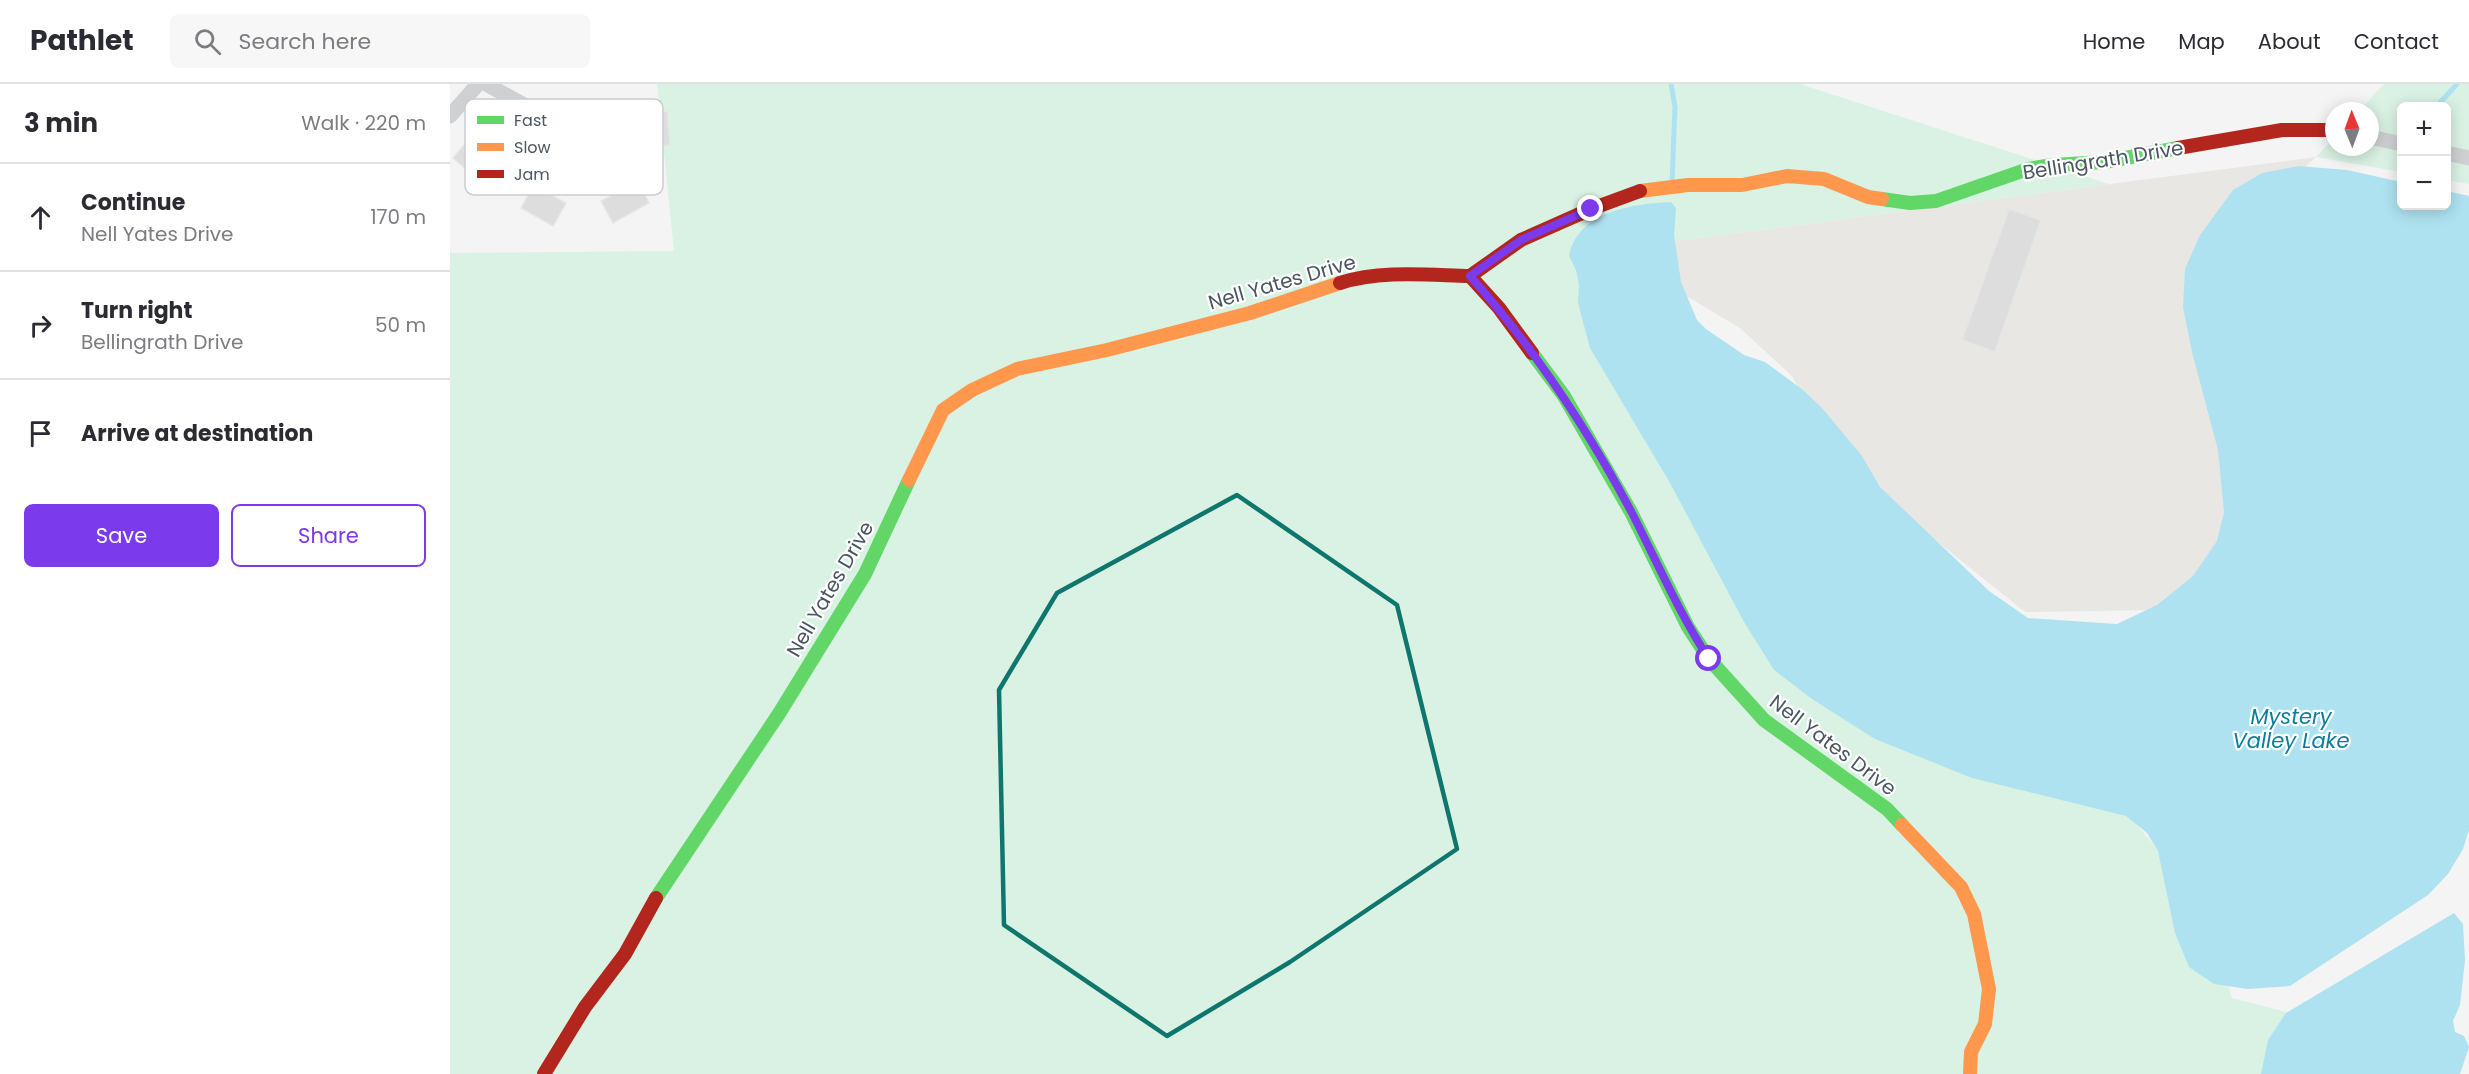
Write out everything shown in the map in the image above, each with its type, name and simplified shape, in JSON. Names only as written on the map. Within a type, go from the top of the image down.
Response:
[{"type":"street","points":[[450,116],[478,84]]},
{"type":"street","points":[[486,84],[513,99]]},
{"type":"street","name":"Bellingrath Drive","points":[[1470,276],[1521,240],[1591,209],[1641,191],[1688,185],[1742,184],[1787,176],[1824,179],[1868,196],[1910,203],[1936,201],[2028,169],[2104,162],[2282,130],[2325,130]]},
{"type":"street","points":[[2379,139],[2397,143]]},
{"type":"street","points":[[2451,154],[2469,158]]},
{"type":"street","name":"Nell Yates Drive","points":[[544,1074],[585,1007],[625,954],[663,886],[780,712],[866,574],[943,410],[972,390],[1017,369],[1107,350],[1250,313],[1353,279],[1388,275],[1470,276],[1498,308],[1564,396],[1631,512],[1688,627],[1709,659],[1764,720],[1887,808],[1961,887],[1974,914],[1989,989],[1985,1024],[1971,1052],[1970,1074]]},
{"type":"highlighted area","points":[[1237,495],[1397,605],[1457,849],[1290,962],[1167,1036],[1004,925],[999,690],[1057,593]]},
{"type":"shaded area","points":[[2316,157],[2248,218],[2232,469],[2215,559],[2155,610],[2025,612],[1903,514],[1823,435],[1792,376],[1740,328],[1609,250]]},
{"type":"green space","points":[[657,84],[1800,84],[2109,184],[1610,250],[2107,791],[2200,898],[2232,998],[2302,1016],[2311,1074],[450,1074],[450,253],[674,251],[663,143],[663,99],[659,99]]},
{"type":"green space","points":[[2384,84],[2469,84],[2469,184],[2451,181],[2451,102],[2397,102],[2397,171],[2316,157],[2325,148],[2325,156],[2379,156],[2379,102],[2367,102]]},
{"type":"water","name":"Mystery Valley Lake","points":[[2299,166],[2347,170],[2397,181],[2397,210],[2451,210],[2451,192],[2469,196],[2469,830],[2463,849],[2448,874],[2428,895],[2290,986],[2248,989],[2214,984],[2189,967],[2175,933],[2158,851],[2147,833],[2126,816],[1972,778],[1875,739],[1812,699],[1774,670],[1744,622],[1670,483],[1590,348],[1578,303],[1579,285],[1576,270],[1569,256],[1574,241],[1583,229],[1595,220],[1624,208],[1671,202],[1676,208],[1674,235],[1681,282],[1697,320],[1706,329],[1744,355],[1765,362],[1803,390],[1822,408],[1862,456],[1880,487],[1989,591],[2028,618],[2117,624],[2157,605],[2193,576],[2217,541],[2224,512],[2218,450],[2192,352],[2183,307],[2185,269],[2200,235],[2233,190],[2262,173]]},
{"type":"water","points":[[2454,913],[2463,924],[2465,960],[2460,1005],[2453,1021],[2455,1032],[2464,1036],[2469,1047],[2460,1074],[2261,1074],[2268,1040],[2286,1013]]},
{"type":"building","points":[[667,111],[670,145],[663,146],[663,112]]},
{"type":"building","points":[[465,146],[465,168],[453,158]]},
{"type":"building","points":[[528,195],[551,195],[566,203],[553,226],[521,208]]},
{"type":"building","points":[[612,195],[645,195],[649,203],[613,223],[601,201]]},
{"type":"building","points":[[2009,209],[2041,220],[1995,352],[1962,340]]},
{"type":"waterway","points":[[1671,84],[1675,107],[1672,181]]},
{"type":"waterway","points":[[2441,102],[2457,84]]},
{"type":"traffic: fast","points":[[1882,199],[1910,203],[1936,201],[2028,169],[2104,162],[2178,148]]},
{"type":"traffic: fast","points":[[1532,353],[1564,396],[1631,512],[1688,627],[1709,659],[1764,720],[1887,809],[1902,825]]},
{"type":"traffic: fast","points":[[656,898],[780,712],[865,574],[909,480]]},
{"type":"traffic: slow","points":[[1640,191],[1688,185],[1742,185],[1787,176],[1824,179],[1868,197],[1882,199]]},
{"type":"traffic: slow","points":[[909,480],[943,410],[972,390],[1017,369],[1107,350],[1250,313],[1340,283]]},
{"type":"traffic: slow","points":[[1902,825],[1961,887],[1974,914],[1989,989],[1985,1024],[1971,1052],[1970,1074]]},
{"type":"traffic: jam","points":[[2178,148],[2282,130],[2325,130]]},
{"type":"traffic: jam","points":[[1470,276],[1521,240],[1591,209],[1640,191]]},
{"type":"traffic: jam","points":[[1340,283],[1388,275],[1470,276],[1499,308],[1532,353]]},
{"type":"traffic: jam","points":[[544,1074],[585,1007],[625,954],[656,898]]},
{"type":"route","points":[[1591,209],[1521,240],[1470,276],[1498,308],[1564,396],[1631,512],[1688,627],[1709,659]]}]
